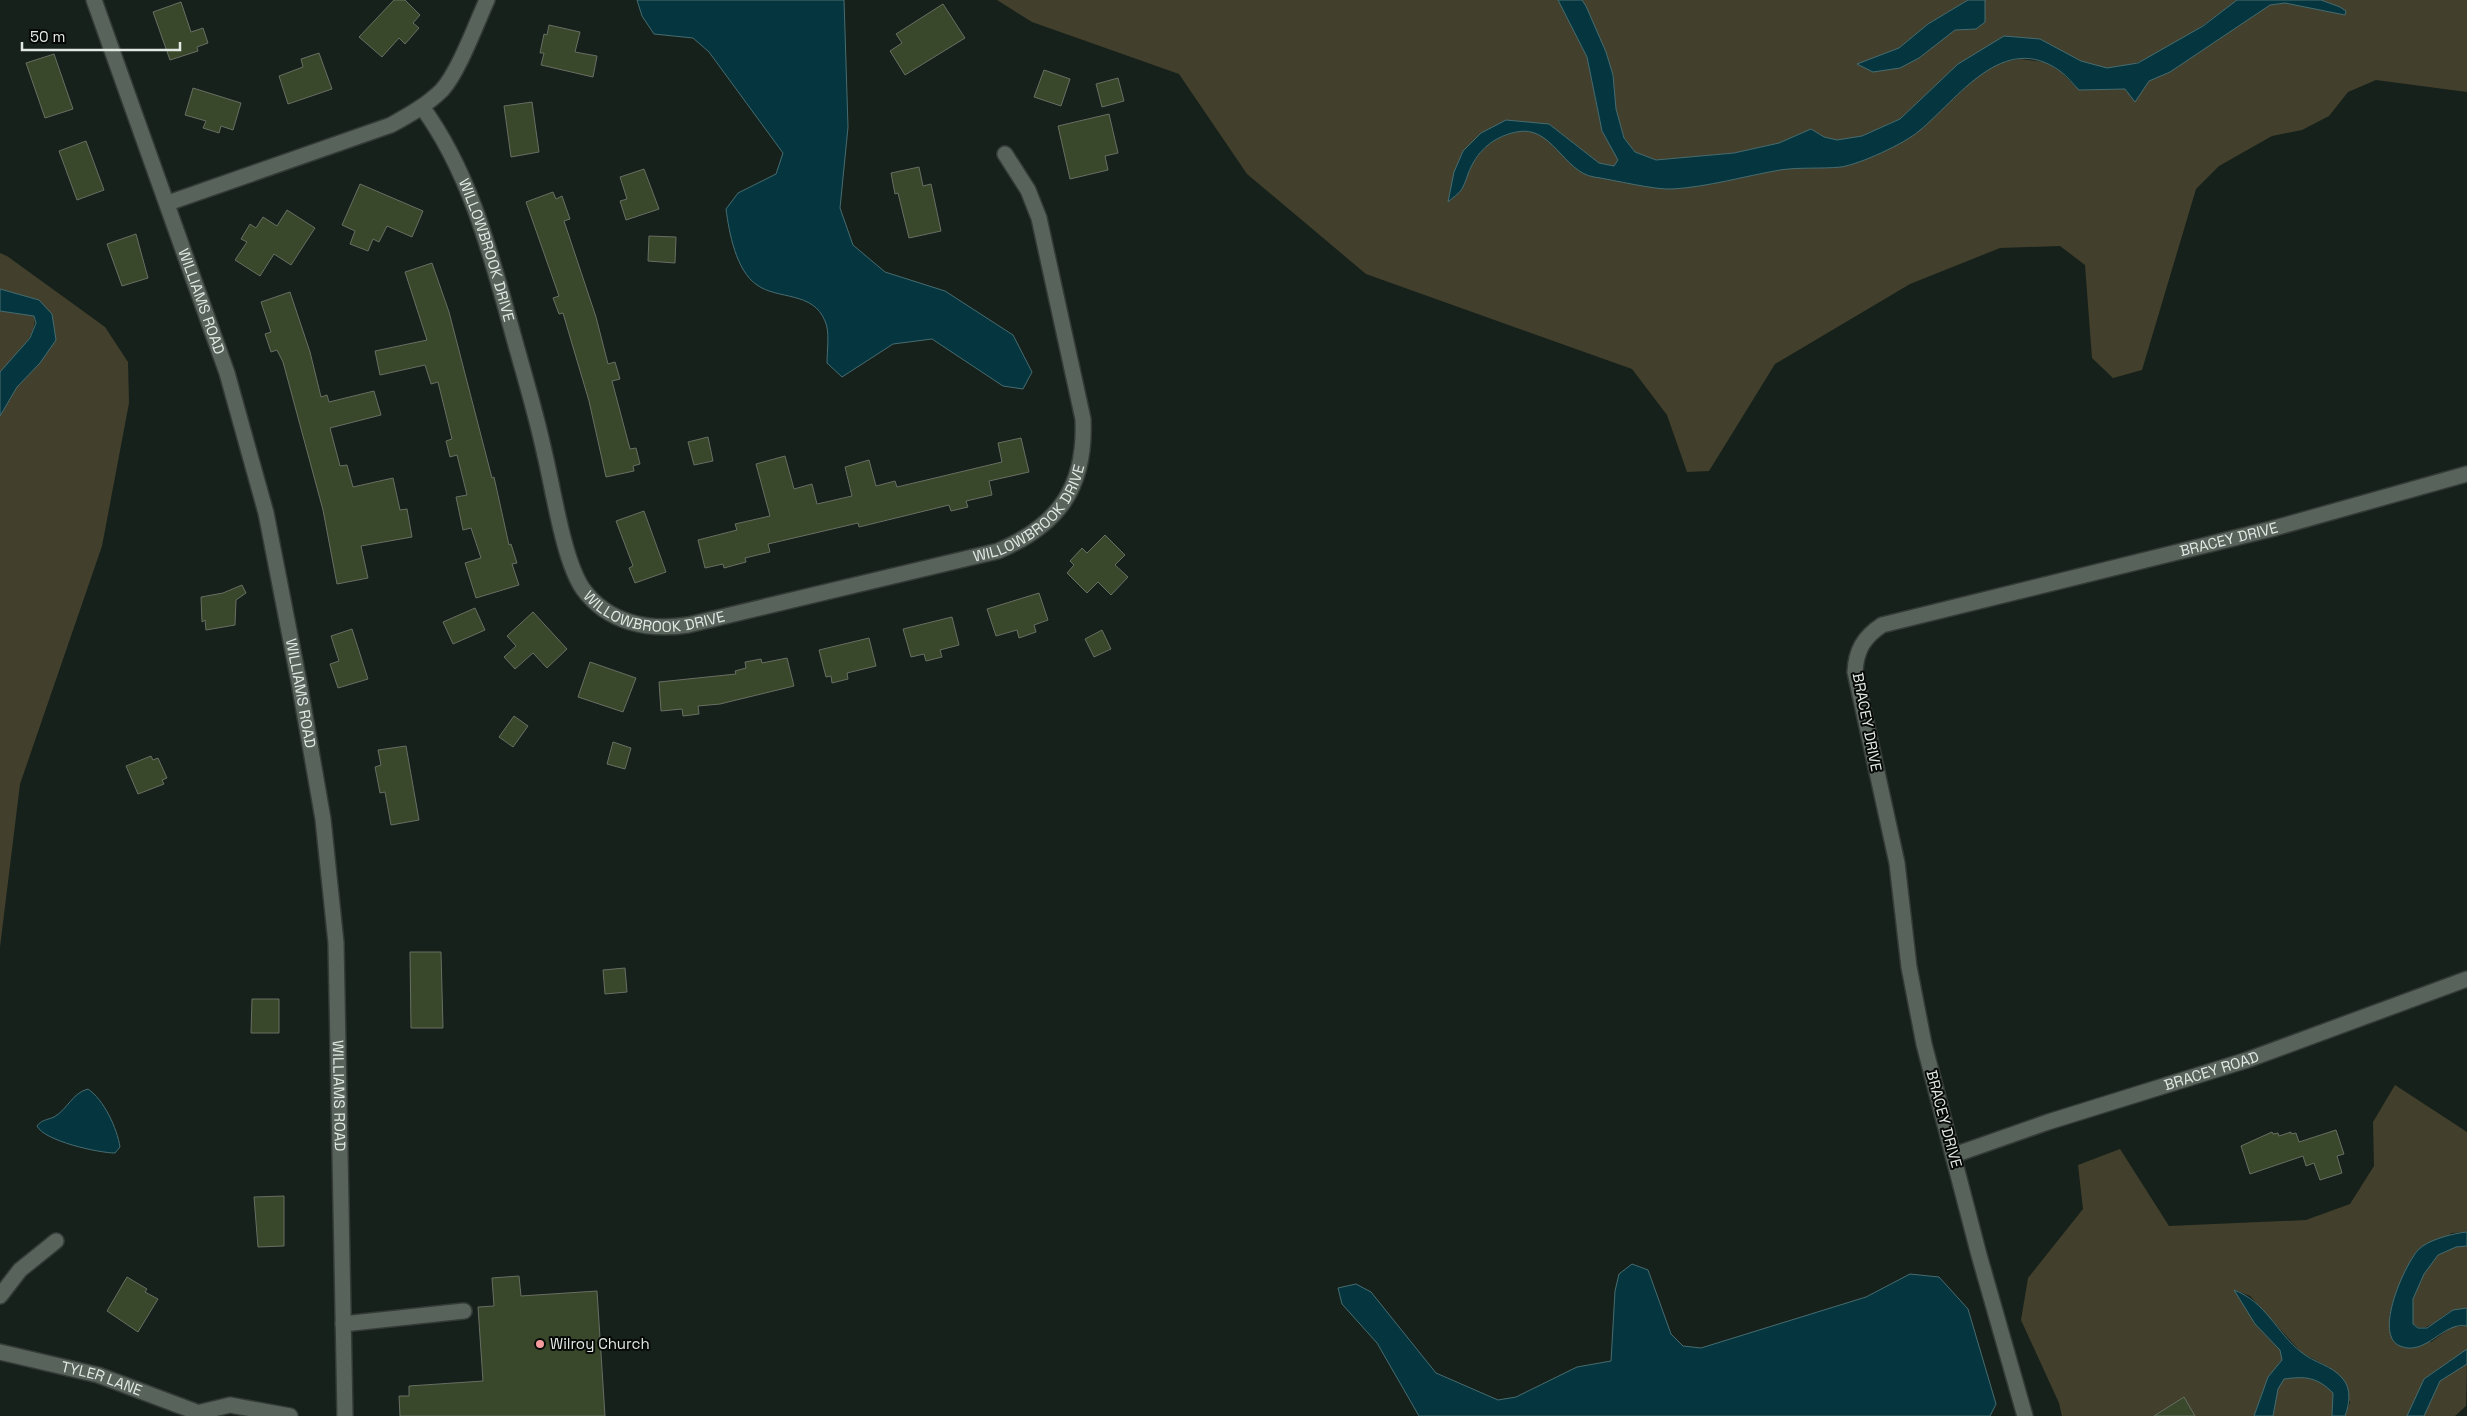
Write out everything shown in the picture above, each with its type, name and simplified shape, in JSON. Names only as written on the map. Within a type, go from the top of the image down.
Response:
[{"type":"street","name":"WILLIAMS ROAD","points":[[94,0],[168,203],[227,373],[264,505],[299,682],[323,820],[336,943],[345,1416]]},
{"type":"street","points":[[168,203],[391,125],[422,107],[443,88],[454,71],[487,0]]},
{"type":"street","name":"WILLOWBROOK DRIVE","points":[[422,107],[440,131],[458,164],[500,287],[540,430],[570,564],[582,588],[611,615],[648,627],[688,625],[998,551],[1022,541],[1044,526],[1062,507],[1072,490],[1081,465],[1084,419],[1039,218],[1028,190],[1005,154]]},
{"type":"street","name":"BRACEY DRIVE","points":[[2025,1416],[1978,1255],[1954,1155],[1924,1044],[1909,967],[1897,863],[1855,672],[1860,645],[1882,625],[2252,534],[2467,474]]},
{"type":"street","name":"BRACEY ROAD","points":[[1954,1155],[2048,1122],[2247,1060],[2467,979]]},
{"type":"street","points":[[0,1296],[20,1270],[56,1241]]},
{"type":"street","points":[[343,1324],[464,1311]]},
{"type":"street","name":"TYLER LANE","points":[[0,1352],[98,1375],[204,1414],[230,1405],[290,1416]]},
{"type":"shaded area","points":[[997,0],[1558,0],[1587,57],[1602,131],[1619,160],[1615,167],[1599,163],[1549,124],[1481,133],[1461,190],[1474,162],[1486,147],[1502,137],[1524,131],[1542,136],[1589,176],[1843,166],[1918,132],[1984,70],[2003,62],[2020,59],[2045,62],[2061,72],[2079,90],[2126,89],[2135,101],[2149,81],[2170,72],[2270,5],[2285,3],[2345,15],[2340,7],[2321,0],[2467,0],[2467,92],[2376,80],[2348,92],[2329,116],[2302,130],[2272,136],[2219,166],[2196,189],[2142,370],[2113,378],[2092,358],[2085,265],[2060,246],[2000,248],[1910,284],[1775,364],[1709,471],[1687,472],[1667,415],[1632,369],[1366,274],[1247,174],[1179,74],[1032,22]]},
{"type":"shaded area","points":[[1582,0],[1968,0],[1928,24],[1899,48],[1858,64],[1919,58],[1955,30],[1976,29],[1985,22],[1985,0],[2237,0],[2175,44],[2139,62],[2122,67],[2106,68],[2089,65],[2040,39],[1958,64],[1900,119],[1862,136],[1837,141],[1824,137],[1811,129],[1779,143],[1734,153],[1656,160],[1635,152],[1624,138],[1616,109],[1613,75],[1606,52]]},
{"type":"shaded area","points":[[0,253],[7,256],[105,327],[128,362],[129,403],[102,546],[20,784],[0,947],[0,416],[17,387],[40,363],[39,300],[0,289]]},
{"type":"shaded area","points":[[0,311],[34,316],[35,323],[24,347],[12,362],[0,372]]},
{"type":"shaded area","points":[[2395,1085],[2467,1132],[2467,1232],[2451,1233],[2389,1315],[2431,1342],[2452,1327],[2467,1326],[2467,1349],[2424,1379],[2407,1416],[2345,1416],[2350,1402],[2329,1367],[2302,1353],[2250,1296],[2235,1290],[2255,1324],[2280,1350],[2282,1360],[2268,1377],[2254,1416],[2062,1416],[2059,1403],[2021,1320],[2028,1278],[2083,1209],[2078,1165],[2120,1149],[2169,1226],[2306,1220],[2350,1204],[2374,1166],[2373,1122]]},
{"type":"shaded area","points":[[2467,1246],[2467,1308],[2451,1311],[2428,1326],[2418,1327],[2413,1324],[2413,1299],[2424,1274],[2438,1255],[2456,1247]]},
{"type":"shaded area","points":[[2467,1364],[2466,1406],[2455,1416],[2424,1416],[2440,1381]]},
{"type":"shaded area","points":[[2305,1377],[2325,1384],[2333,1393],[2332,1416],[2273,1416],[2278,1389],[2284,1378]]},
{"type":"water","points":[[637,0],[844,0],[848,127],[840,208],[853,245],[885,272],[945,291],[1013,335],[1032,372],[1023,389],[1003,386],[932,339],[893,344],[842,377],[827,363],[827,325],[819,311],[804,300],[765,290],[750,279],[739,261],[729,229],[726,209],[738,193],[776,174],[783,153],[709,52],[693,38],[654,34],[642,16]]},
{"type":"water","points":[[1558,0],[1582,0],[1586,6],[1606,52],[1613,75],[1616,109],[1624,138],[1635,152],[1656,160],[1734,153],[1779,143],[1811,129],[1824,137],[1837,140],[1862,136],[1900,119],[1958,64],[2004,36],[2040,39],[2081,61],[2107,68],[2138,63],[2203,26],[2237,0],[2321,0],[2346,11],[2345,15],[2285,3],[2270,5],[2170,72],[2149,81],[2135,102],[2125,89],[2079,90],[2060,71],[2039,60],[2019,59],[2001,64],[1983,74],[1966,87],[1912,136],[1870,158],[1841,167],[1788,169],[1699,186],[1672,189],[1655,188],[1594,177],[1583,173],[1539,135],[1528,131],[1516,132],[1496,139],[1480,153],[1472,165],[1462,189],[1448,202],[1454,172],[1463,151],[1481,133],[1506,120],[1549,124],[1599,163],[1614,166],[1618,160],[1602,131],[1587,57]]},
{"type":"water","points":[[1968,0],[1985,0],[1985,22],[1976,29],[1955,30],[1919,58],[1900,68],[1873,72],[1857,64],[1899,48],[1928,24]]},
{"type":"water","points":[[0,289],[39,300],[52,314],[56,340],[40,363],[17,387],[0,416],[0,372],[30,338],[36,323],[34,316],[0,311]]},
{"type":"water","points":[[88,1089],[99,1100],[113,1123],[120,1147],[115,1153],[97,1151],[61,1141],[50,1137],[37,1126],[42,1121],[59,1114],[78,1094]]},
{"type":"water","points":[[2467,1232],[2467,1246],[2456,1247],[2438,1255],[2424,1274],[2413,1299],[2413,1324],[2418,1328],[2427,1328],[2453,1310],[2467,1308],[2467,1326],[2458,1326],[2450,1329],[2418,1347],[2400,1346],[2392,1339],[2389,1329],[2390,1315],[2399,1285],[2412,1258],[2422,1246],[2434,1240],[2448,1235]]},
{"type":"water","points":[[1632,1264],[1648,1270],[1671,1334],[1683,1346],[1701,1348],[1866,1297],[1910,1274],[1939,1277],[1968,1309],[1996,1404],[1990,1416],[1419,1416],[1377,1343],[1342,1304],[1338,1288],[1356,1284],[1371,1292],[1436,1373],[1498,1400],[1516,1397],[1577,1367],[1611,1361],[1615,1291],[1619,1274]]},
{"type":"water","points":[[2234,1290],[2245,1295],[2263,1310],[2301,1352],[2339,1374],[2346,1383],[2349,1393],[2345,1416],[2332,1416],[2333,1393],[2327,1388],[2311,1379],[2299,1378],[2284,1379],[2278,1389],[2273,1416],[2254,1416],[2268,1377],[2282,1360],[2280,1350],[2255,1324]]},
{"type":"water","points":[[2467,1349],[2467,1364],[2440,1381],[2424,1416],[2407,1416],[2424,1379]]},
{"type":"building","points":[[394,0],[405,0],[420,15],[413,23],[419,28],[405,44],[399,38],[382,57],[359,37]]},
{"type":"building","points":[[181,2],[191,32],[203,28],[208,43],[197,47],[198,51],[170,60],[153,12]]},
{"type":"building","points":[[943,4],[965,38],[905,75],[890,51],[902,43],[896,34]]},
{"type":"building","points":[[549,25],[580,32],[575,52],[597,56],[593,77],[541,65],[544,53],[540,53],[544,34],[547,35]]},
{"type":"building","points":[[319,53],[332,89],[288,104],[279,76],[303,67],[301,59]]},
{"type":"building","points":[[54,54],[73,109],[45,118],[26,63]]},
{"type":"building","points":[[1044,70],[1070,79],[1061,106],[1034,97]]},
{"type":"building","points":[[1118,78],[1124,101],[1102,107],[1096,84]]},
{"type":"building","points":[[193,88],[241,103],[233,130],[221,126],[219,133],[203,128],[206,121],[185,115]]},
{"type":"building","points":[[532,102],[539,152],[511,157],[504,106]]},
{"type":"building","points":[[1109,114],[1118,153],[1105,156],[1108,170],[1070,179],[1058,126]]},
{"type":"building","points":[[86,141],[104,190],[77,200],[59,151]]},
{"type":"building","points":[[919,167],[923,186],[931,184],[941,231],[909,238],[898,193],[895,194],[891,173]]},
{"type":"building","points":[[644,169],[659,209],[626,220],[620,201],[627,199],[620,177]]},
{"type":"building","points":[[360,184],[423,211],[412,237],[387,226],[379,242],[373,239],[368,251],[350,244],[355,231],[342,225]]},
{"type":"building","points":[[553,192],[556,199],[562,196],[570,219],[564,221],[596,317],[608,364],[615,362],[620,379],[612,381],[630,449],[636,448],[640,464],[633,466],[634,471],[606,477],[589,401],[563,313],[559,314],[553,298],[559,296],[526,202]]},
{"type":"building","points":[[287,210],[315,228],[291,265],[274,254],[260,276],[235,260],[247,242],[241,239],[250,224],[256,228],[263,217],[277,226]]},
{"type":"building","points":[[136,234],[148,278],[122,286],[107,244]]},
{"type":"building","points":[[649,236],[676,237],[675,263],[648,261]]},
{"type":"building","points":[[432,263],[449,312],[492,478],[494,477],[509,545],[511,544],[517,563],[512,564],[519,585],[476,598],[465,563],[481,558],[471,528],[463,530],[456,497],[467,495],[457,455],[450,457],[446,441],[452,439],[438,382],[431,384],[425,365],[380,375],[375,351],[427,340],[405,272]]},
{"type":"building","points":[[290,292],[310,352],[321,397],[327,395],[329,402],[374,391],[381,415],[330,428],[340,466],[347,465],[353,487],[393,478],[400,510],[407,509],[412,537],[361,546],[368,578],[337,584],[323,510],[283,362],[277,350],[271,352],[265,334],[271,332],[261,302]]},
{"type":"building","points":[[708,437],[713,461],[694,465],[688,442]]},
{"type":"building","points":[[1021,438],[1029,472],[989,481],[992,495],[966,501],[968,507],[951,511],[949,505],[859,527],[858,523],[768,544],[770,552],[745,558],[746,562],[724,568],[723,564],[705,568],[698,540],[737,530],[735,524],[770,516],[756,464],[785,456],[794,489],[812,484],[817,504],[852,496],[845,467],[869,460],[876,486],[895,481],[897,487],[1002,462],[998,443]]},
{"type":"building","points":[[644,511],[666,572],[635,583],[629,568],[633,566],[616,521]]},
{"type":"building","points":[[1105,535],[1125,555],[1115,565],[1128,577],[1111,595],[1098,582],[1087,593],[1067,573],[1074,565],[1070,561],[1082,548],[1087,553]]},
{"type":"building","points":[[242,585],[246,593],[236,600],[235,625],[206,630],[205,620],[202,622],[201,597],[223,593]]},
{"type":"building","points":[[1039,593],[1048,620],[1034,625],[1036,632],[1019,638],[1017,630],[996,636],[987,609]]},
{"type":"building","points":[[475,608],[485,630],[453,644],[443,622]]},
{"type":"building","points":[[533,612],[567,649],[547,668],[533,653],[515,669],[504,657],[516,646],[507,636]]},
{"type":"building","points":[[952,617],[959,645],[940,650],[942,657],[926,661],[924,654],[911,657],[903,629]]},
{"type":"building","points":[[352,629],[368,679],[338,688],[330,664],[339,661],[331,636]]},
{"type":"building","points":[[1102,630],[1111,649],[1094,657],[1085,639]]},
{"type":"building","points":[[869,638],[876,666],[847,673],[848,679],[832,683],[831,676],[826,677],[819,650]]},
{"type":"building","points":[[787,658],[794,686],[720,704],[698,706],[699,714],[683,716],[682,709],[661,711],[659,682],[736,674],[735,671],[746,668],[745,662],[761,659],[762,663]]},
{"type":"building","points":[[590,662],[636,678],[623,712],[578,697]]},
{"type":"building","points":[[514,716],[528,726],[513,747],[499,737]]},
{"type":"building","points":[[613,742],[631,748],[625,769],[607,764]]},
{"type":"building","points":[[406,746],[419,820],[391,825],[385,792],[380,793],[375,767],[381,765],[378,750]]},
{"type":"building","points":[[151,756],[153,760],[158,758],[167,778],[162,780],[164,784],[138,794],[126,766]]},
{"type":"building","points":[[410,952],[441,952],[443,1028],[411,1028]]},
{"type":"building","points":[[625,968],[627,992],[605,994],[603,970]]},
{"type":"building","points":[[252,999],[279,999],[279,1033],[251,1033]]},
{"type":"building","points":[[2336,1130],[2344,1154],[2337,1156],[2342,1173],[2320,1180],[2314,1163],[2306,1166],[2303,1156],[2250,1174],[2241,1146],[2272,1132],[2273,1134],[2278,1133],[2279,1136],[2291,1132],[2291,1134],[2296,1133],[2299,1142]]},
{"type":"building","points":[[284,1196],[284,1246],[258,1247],[254,1197]]},
{"type":"building","name":"Wilroy Church","points":[[519,1276],[521,1296],[597,1291],[605,1416],[400,1416],[399,1396],[409,1396],[409,1386],[483,1381],[478,1307],[494,1306],[492,1278]]},
{"type":"building","points":[[127,1277],[147,1289],[145,1292],[158,1299],[138,1332],[107,1311]]},
{"type":"building","points":[[2184,1397],[2195,1416],[2154,1416]]},
{"type":"place","name":"Wilroy Church","points":[[540,1344]]}]
